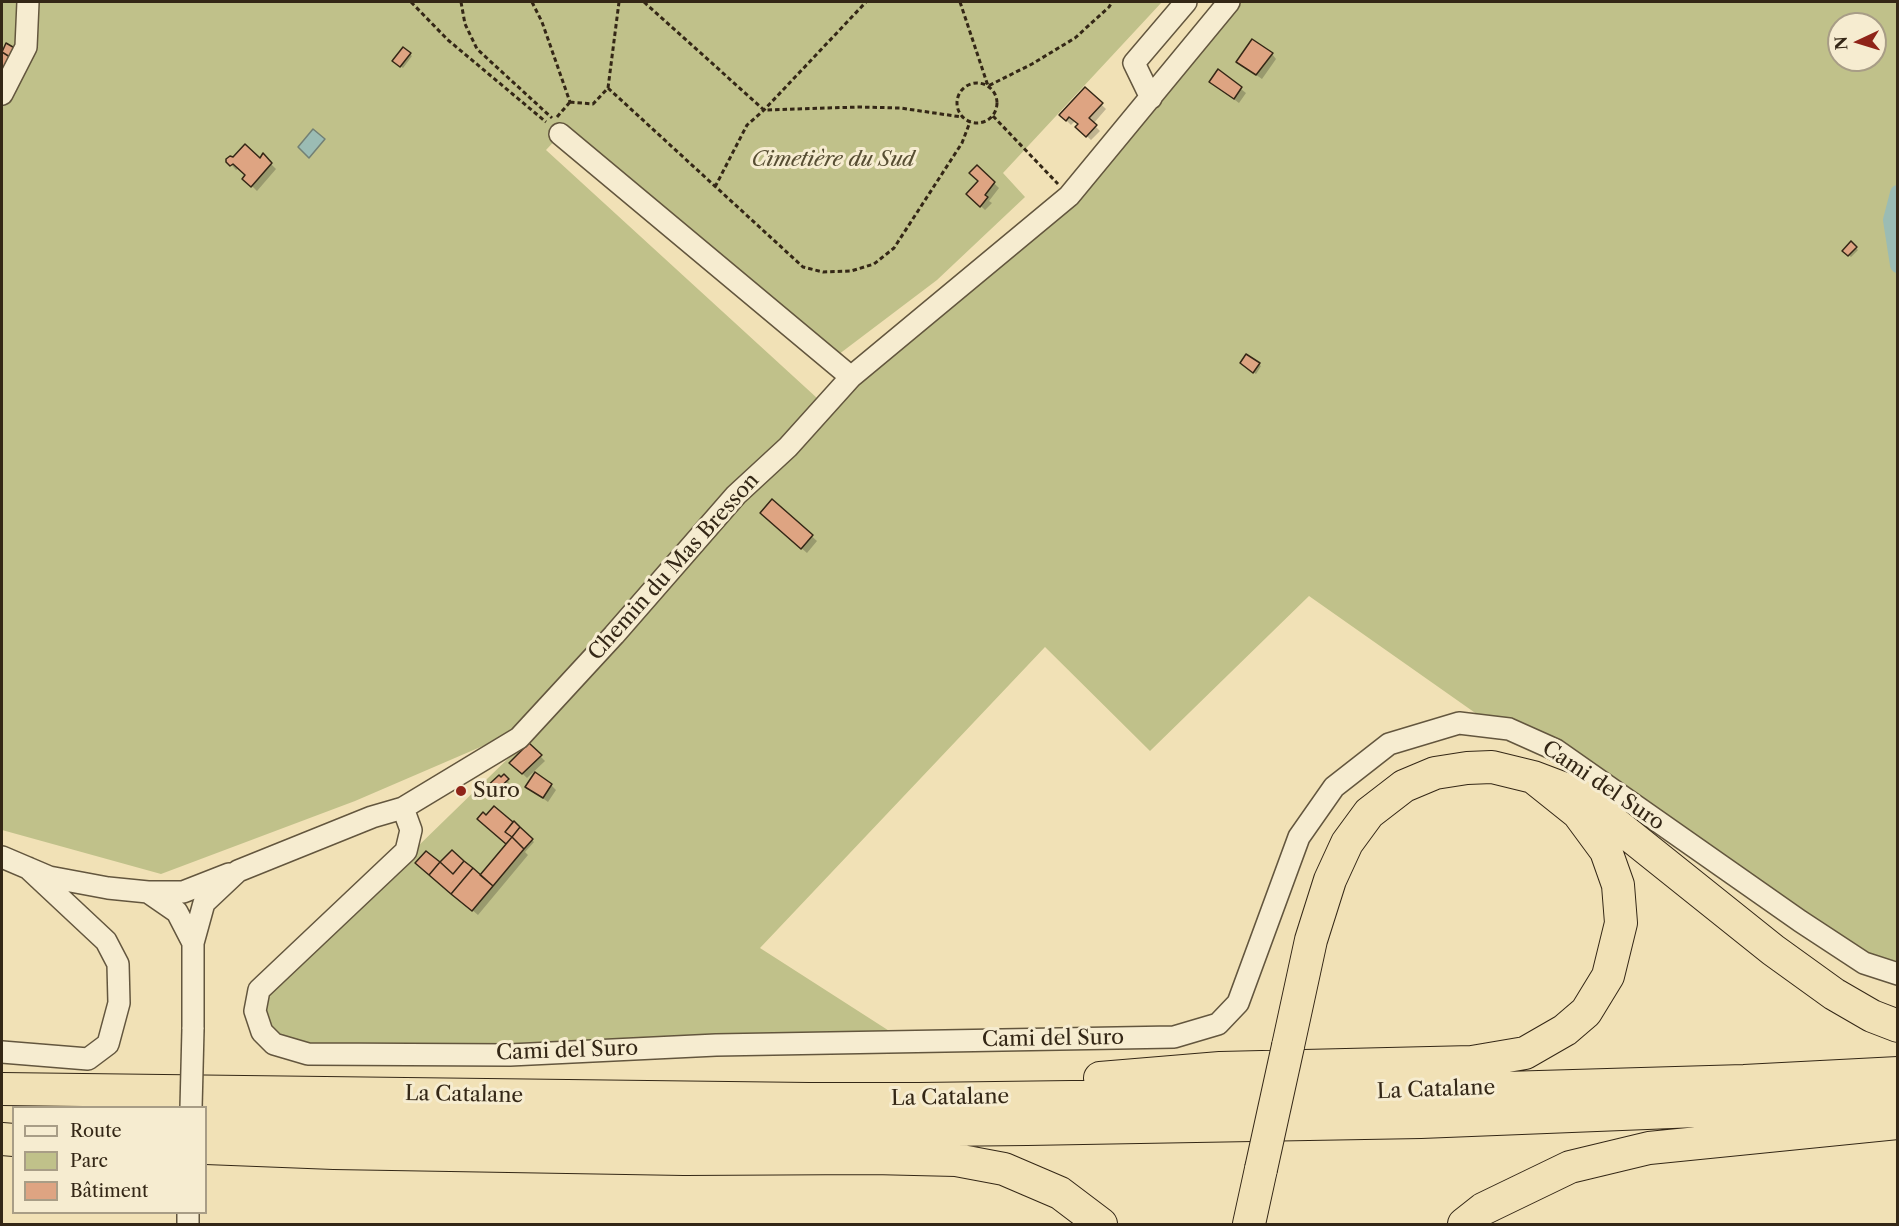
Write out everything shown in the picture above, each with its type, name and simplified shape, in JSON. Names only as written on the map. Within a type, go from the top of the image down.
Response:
[{"type":"highway","points":[[1249,1224],[1311,940],[1330,880],[1347,843],[1369,813],[1404,786],[1434,773],[1492,767],[1533,777],[1578,794],[1773,950],[1825,987],[1872,1016],[1898,1026]]},
{"type":"highway","points":[[919,1099],[975,1081],[1068,1080],[1220,1068],[1472,1062],[1525,1053],[1565,1030],[1586,1012],[1608,976],[1621,923],[1618,885],[1606,851],[1578,813],[1533,777]]},
{"type":"highway","name":"La Catalane","points":[[2,1089],[919,1099],[1312,1094],[1744,1081],[1898,1073]]},
{"type":"highway","name":"La Catalane","points":[[207,1122],[793,1131],[1004,1130],[1421,1122],[1898,1103]]},
{"type":"highway","points":[[1464,1224],[1483,1209],[1570,1167],[1649,1148],[1898,1123]]},
{"type":"highway","points":[[207,1148],[660,1159],[956,1160],[1004,1169],[1060,1193],[1101,1224]]},
{"type":"street","points":[[2,94],[26,47],[27,2]]},
{"type":"street","points":[[1151,98],[1134,63],[1186,2]]},
{"type":"street","name":"Chemin du Mas Bresson","points":[[191,1106],[193,943],[204,903],[238,871],[372,817],[403,808],[519,738],[614,635],[736,495],[788,447],[851,377],[1069,196],[1230,2]]},
{"type":"street","points":[[560,135],[851,377]]},
{"type":"street","name":"Cami del Suro","points":[[403,808],[411,830],[406,851],[259,990],[255,1011],[262,1032],[274,1044],[308,1054],[510,1055],[716,1045],[1174,1037],[1218,1024],[1238,1003],[1299,837],[1334,787],[1389,744],[1459,723],[1509,729],[1556,750],[1800,921],[1864,963],[1898,974]]},
{"type":"street","points":[[2,857],[49,877],[108,888],[148,892],[183,892],[238,871]]},
{"type":"street","points":[[2,1052],[88,1059],[108,1044],[119,1003],[117,964],[106,941],[28,868]]},
{"type":"street","points":[[148,892],[177,912],[193,943]]},
{"type":"path","points":[[411,2],[448,40],[560,135]]},
{"type":"path","points":[[461,2],[465,24],[477,49],[554,120],[570,102]]},
{"type":"path","points":[[532,2],[542,22],[570,102]]},
{"type":"path","points":[[570,102],[593,104],[608,88],[619,2]]},
{"type":"path","points":[[644,2],[764,110],[900,108],[962,117]]},
{"type":"path","points":[[715,187],[747,125],[866,2]]},
{"type":"path","points":[[960,2],[988,86],[995,93],[998,106],[993,116],[983,123],[970,123],[962,117],[956,107],[957,97],[963,87],[972,82],[988,86],[1032,64],[1075,38],[1112,2]]},
{"type":"path","points":[[608,88],[803,267],[823,272],[850,271],[874,264],[894,248],[962,143],[970,123]]},
{"type":"path","points":[[993,116],[1069,196]]},
{"type":"green space","name":"Cimetière du Sud","points":[[2,2],[1162,2],[1003,173],[1025,197],[937,280],[822,367],[568,129],[560,135],[546,150],[817,398],[783,441],[513,733],[355,801],[161,874],[2,830]]},
{"type":"green space","points":[[1237,2],[1897,2],[1897,966],[1867,957],[1560,743],[1481,717],[1309,596],[1150,751],[1045,647],[760,948],[894,1034],[510,1048],[309,1047],[278,1038],[268,1028],[263,1011],[266,994],[524,743],[741,500],[856,382],[1074,201]]},
{"type":"water","points":[[313,129],[325,139],[309,158],[298,147]]},
{"type":"building","points":[[1252,39],[1273,53],[1256,75],[1236,62]]},
{"type":"building","points":[[6,43],[18,50],[13,59],[2,52]]},
{"type":"building","points":[[403,47],[411,53],[400,67],[392,61]]},
{"type":"building","points":[[2,52],[13,59],[2,81]]},
{"type":"building","points":[[1218,69],[1242,87],[1234,99],[1209,82]]},
{"type":"building","points":[[1085,87],[1103,103],[1089,118],[1097,125],[1086,137],[1075,127],[1078,124],[1069,117],[1066,121],[1059,115]]},
{"type":"building","points":[[245,144],[260,158],[263,153],[272,163],[251,187],[242,179],[245,175],[233,164],[230,166],[226,162],[226,159],[233,157]]},
{"type":"building","points":[[977,165],[995,182],[985,195],[988,197],[980,207],[966,194],[978,181],[969,173]]},
{"type":"building","points":[[1851,241],[1857,247],[1848,256],[1842,251]]},
{"type":"building","points":[[1246,354],[1260,363],[1253,373],[1240,363]]},
{"type":"building","points":[[772,499],[813,535],[801,549],[760,513]]},
{"type":"building","points":[[529,743],[542,755],[522,774],[509,763]]},
{"type":"building","points":[[535,772],[552,784],[543,798],[525,787]]},
{"type":"building","points":[[504,774],[509,779],[488,798],[481,792],[499,775],[501,777]]},
{"type":"building","points":[[494,806],[513,822],[505,832],[512,837],[506,844],[477,819],[483,812],[486,815]]},
{"type":"building","points":[[514,821],[520,827],[512,837],[505,832]]},
{"type":"building","points":[[520,827],[533,839],[524,849],[512,837]]},
{"type":"building","points":[[512,837],[524,849],[493,886],[480,875]]},
{"type":"building","points":[[452,850],[464,861],[453,874],[440,862]]},
{"type":"building","points":[[426,851],[440,862],[429,875],[415,863]]},
{"type":"building","points":[[464,861],[473,868],[451,894],[429,875],[440,862],[453,874]]},
{"type":"building","points":[[473,868],[493,886],[472,911],[451,894]]},
{"type":"waterway","points":[[1898,193],[1891,220],[1898,265]]},
{"type":"place","name":"Suro","points":[[461,791]]}]
